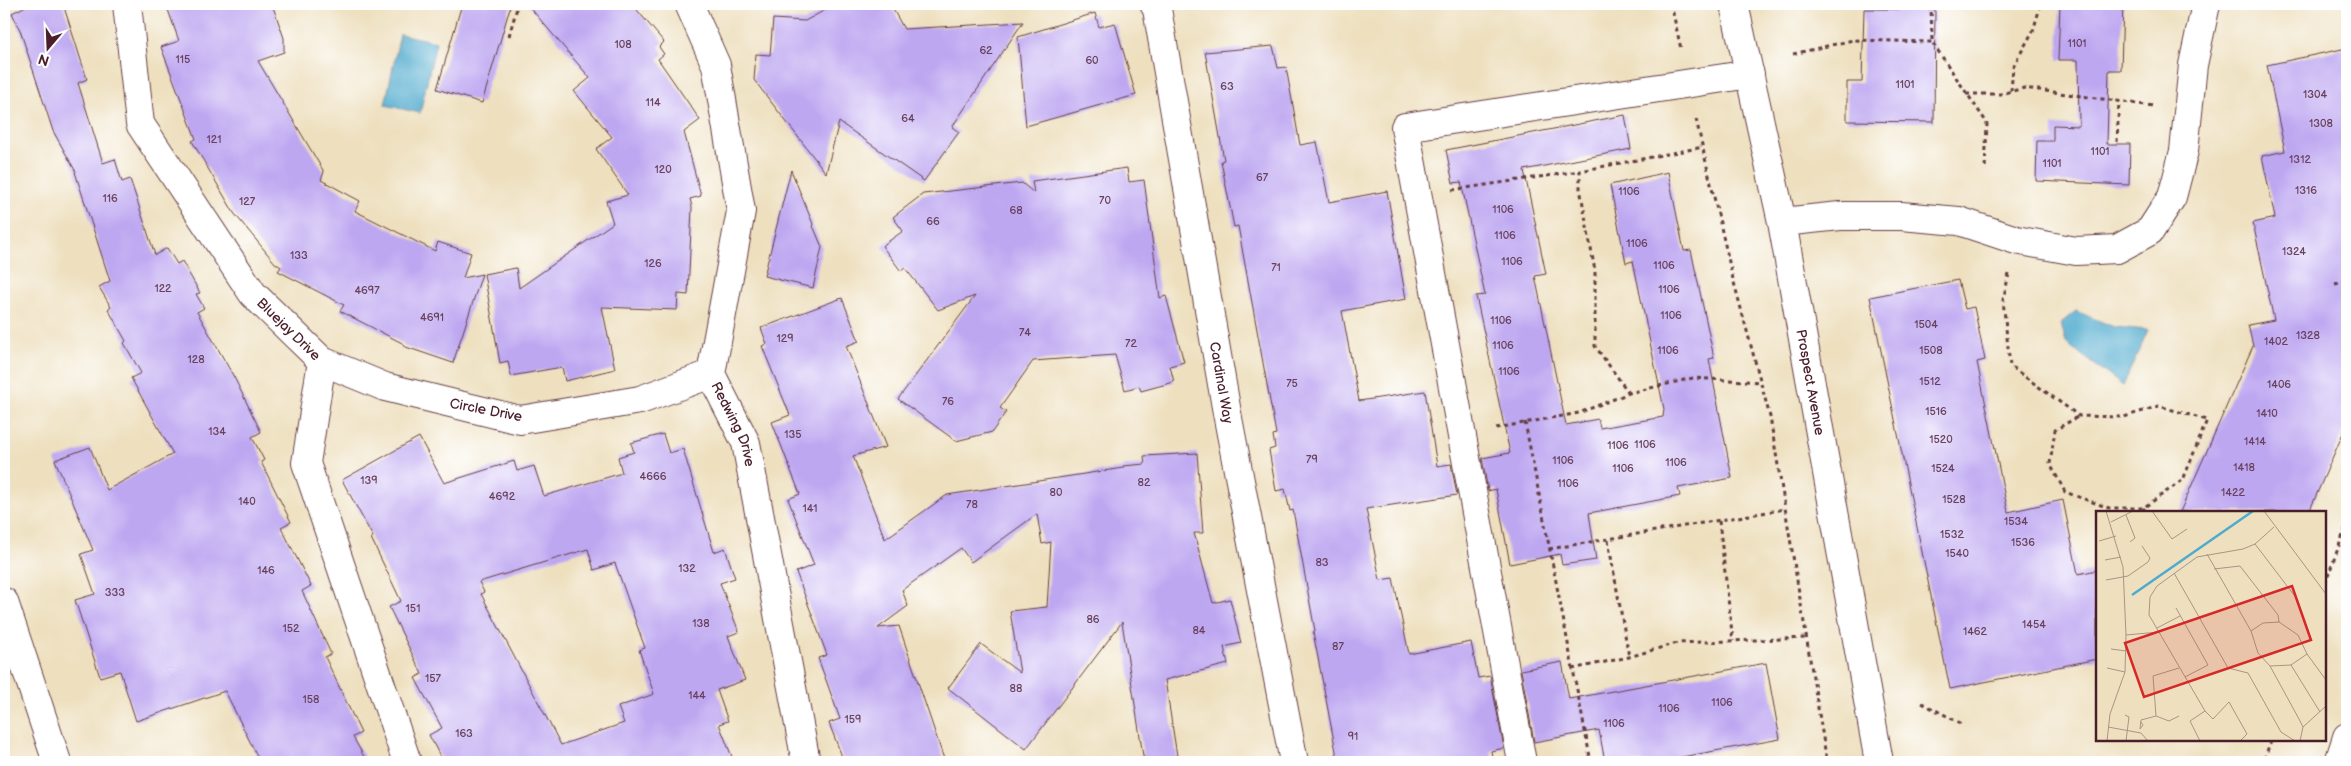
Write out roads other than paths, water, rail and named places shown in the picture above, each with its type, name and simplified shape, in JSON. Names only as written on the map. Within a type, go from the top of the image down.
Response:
[{"type":"street","name":"Bluejay Drive","points":[[127,4],[140,124],[253,294],[322,361],[306,463],[407,762]]},
{"type":"street","name":"Redwing Drive","points":[[689,4],[716,64],[741,211],[711,374],[746,443],[806,762]]},
{"type":"street","name":"Cardinal Way","points":[[1154,4],[1227,414],[1294,762]]},
{"type":"street","name":"Prospect Avenue","points":[[1734,4],[1782,222],[1879,762]]},
{"type":"street","points":[[1782,222],[1840,216],[1902,216],[1959,221],[2016,240],[2076,251],[2117,249],[2150,232],[2172,197],[2184,151],[2193,65],[2206,4]]},
{"type":"street","points":[[1522,762],[1405,127],[1750,74]]},
{"type":"street","name":"Circle Drive","points":[[322,361],[385,387],[520,420],[640,400],[711,374]]},
{"type":"street","points":[[4,602],[57,762]]},
{"type":"street","points":[[2339,762],[2347,737]]},
{"type":"street","points":[[1879,762],[1884,762]]},
{"type":"water","points":[[400,34],[436,42],[420,113],[385,105]]},
{"type":"water","points":[[2076,311],[2114,327],[2148,330],[2123,386],[2066,343],[2061,323]]}]
